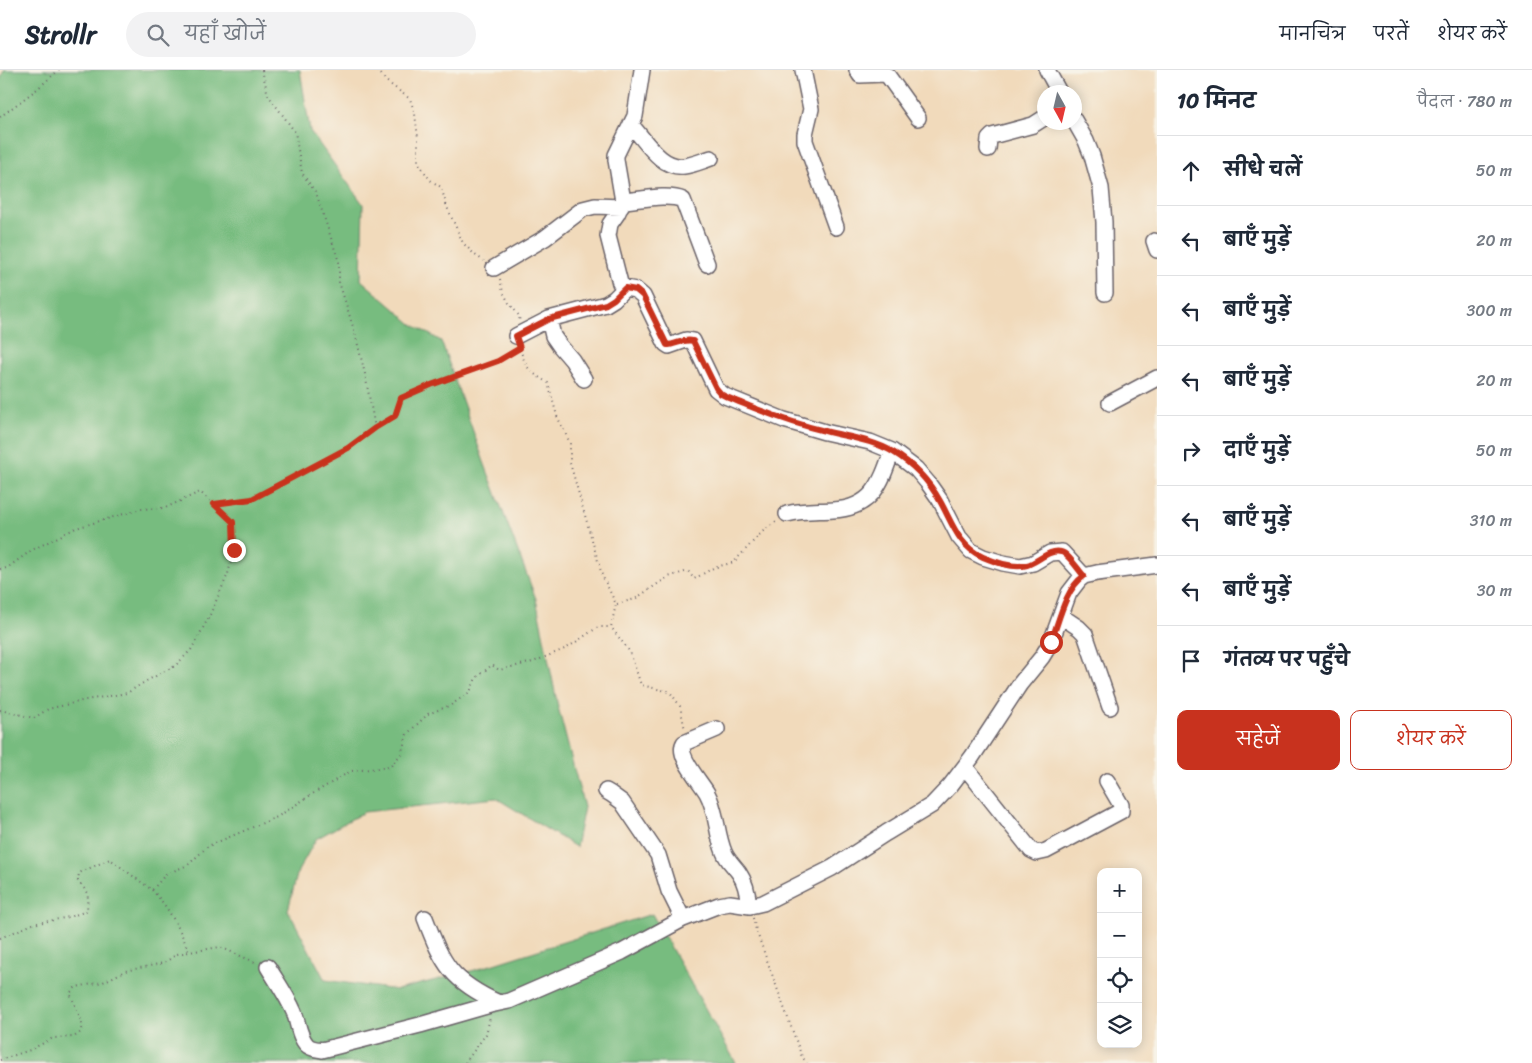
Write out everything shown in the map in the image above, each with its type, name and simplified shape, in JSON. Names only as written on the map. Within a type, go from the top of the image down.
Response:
[{"type":"street","points":[[642,70],[637,106],[631,125],[618,148],[616,160],[622,204],[610,224],[608,236],[620,283],[625,288],[636,290],[643,296],[667,345],[686,340],[693,341],[716,388],[721,394],[784,420],[870,442],[892,451],[916,469],[928,483],[940,500],[959,537],[972,551],[982,557],[1020,566],[1033,563],[1050,553],[1062,552],[1084,576]]},
{"type":"street","points":[[804,70],[810,109],[805,141],[836,227]]},
{"type":"street","points":[[857,70],[860,75],[880,74],[888,76],[918,118]]},
{"type":"street","points":[[1047,70],[1056,85]]},
{"type":"street","points":[[988,150],[989,139],[992,136],[1037,122]]},
{"type":"street","points":[[631,125],[659,158],[672,166],[692,165],[711,158]]},
{"type":"street","points":[[1080,130],[1092,156],[1101,188],[1104,222],[1105,293]]},
{"type":"street","points":[[494,268],[545,238],[583,209],[664,198],[683,200],[707,264]]},
{"type":"street","points":[[516,336],[549,319],[606,304],[625,288]]},
{"type":"street","points":[[549,319],[553,336],[584,379]]},
{"type":"street","points":[[1110,403],[1157,378]]},
{"type":"street","points":[[787,514],[799,511],[835,510],[863,502],[873,494],[882,480],[892,451]]},
{"type":"street","points":[[268,967],[287,998],[303,1040],[308,1046],[322,1050],[517,998],[622,952],[684,919],[724,904],[749,906],[763,903],[832,868],[932,805],[942,796],[965,767],[1020,684],[1042,657],[1051,642],[1069,593],[1084,576],[1157,566]]},
{"type":"street","points":[[1061,616],[1085,634],[1110,707]]},
{"type":"street","points":[[717,729],[688,740],[682,745],[684,756],[711,801],[723,850],[726,858],[740,874],[748,895],[749,906]]},
{"type":"street","points":[[965,767],[1031,850],[1037,853],[1046,851],[1120,811],[1121,805],[1107,781]]},
{"type":"street","points":[[606,791],[622,802],[658,855],[669,890],[684,919]]},
{"type":"street","points":[[425,918],[439,953],[451,971],[473,990],[496,1004]]},
{"type":"path","points":[[0,117],[59,70]]},
{"type":"path","points":[[262,70],[268,95],[295,132],[302,174],[316,193],[339,262],[339,282],[361,357],[375,428]]},
{"type":"path","points":[[378,70],[386,81],[410,99],[415,114],[418,162],[430,180],[442,187],[447,207],[463,243],[475,255],[494,268],[503,292],[520,317],[516,336]]},
{"type":"path","points":[[214,504],[252,499],[348,448],[395,416],[401,398],[498,361],[520,348],[525,366],[548,383],[557,416],[570,443],[570,463],[602,574],[616,604],[612,626],[630,652],[641,685],[670,692],[680,706],[688,740]]},
{"type":"path","points":[[0,569],[7,568],[32,550],[76,528],[141,509],[165,508],[200,492],[233,522],[234,550],[228,574],[209,617],[191,650],[175,666],[127,693],[48,709],[34,718],[0,710]]},
{"type":"path","points":[[616,604],[635,599],[668,577],[688,571],[694,580],[713,568],[734,562],[762,532],[787,514]]},
{"type":"path","points":[[152,890],[166,874],[188,865],[208,846],[276,817],[352,771],[390,768],[401,754],[407,734],[428,714],[451,704],[470,692],[476,678],[492,665],[499,670],[533,662],[567,648],[598,627],[612,626]]},
{"type":"path","points":[[0,938],[33,924],[69,917],[87,911],[88,893],[78,880],[79,873],[110,859],[152,890],[162,901],[182,933],[189,952]]},
{"type":"path","points":[[749,906],[781,1002],[802,1057],[807,1063]]},
{"type":"path","points":[[0,1060],[30,1050],[53,1038],[74,1037],[81,1032],[82,1022],[70,993],[76,987],[102,982],[125,971],[164,963],[177,954],[220,947],[268,967]]},
{"type":"path","points":[[465,1063],[486,1034],[496,1004]]},
{"type":"green space","points":[[4,70],[300,70],[310,131],[363,204],[361,280],[412,324],[441,341],[536,599],[558,707],[584,807],[576,847],[496,798],[364,812],[316,839],[298,871],[288,910],[325,980],[397,990],[475,970],[652,914],[736,1063],[0,1063],[0,81]]},
{"type":"route","points":[[234,550],[233,522],[214,504],[252,499],[348,448],[395,416],[401,398],[467,371],[498,361],[520,348],[516,336],[549,319],[606,304],[625,288],[628,288],[636,290],[643,296],[667,345],[686,340],[693,341],[718,392],[721,394],[784,420],[870,442],[892,451],[916,469],[940,500],[959,537],[972,551],[982,557],[1020,566],[1033,563],[1050,553],[1065,553],[1084,576],[1069,593],[1051,642]]}]
